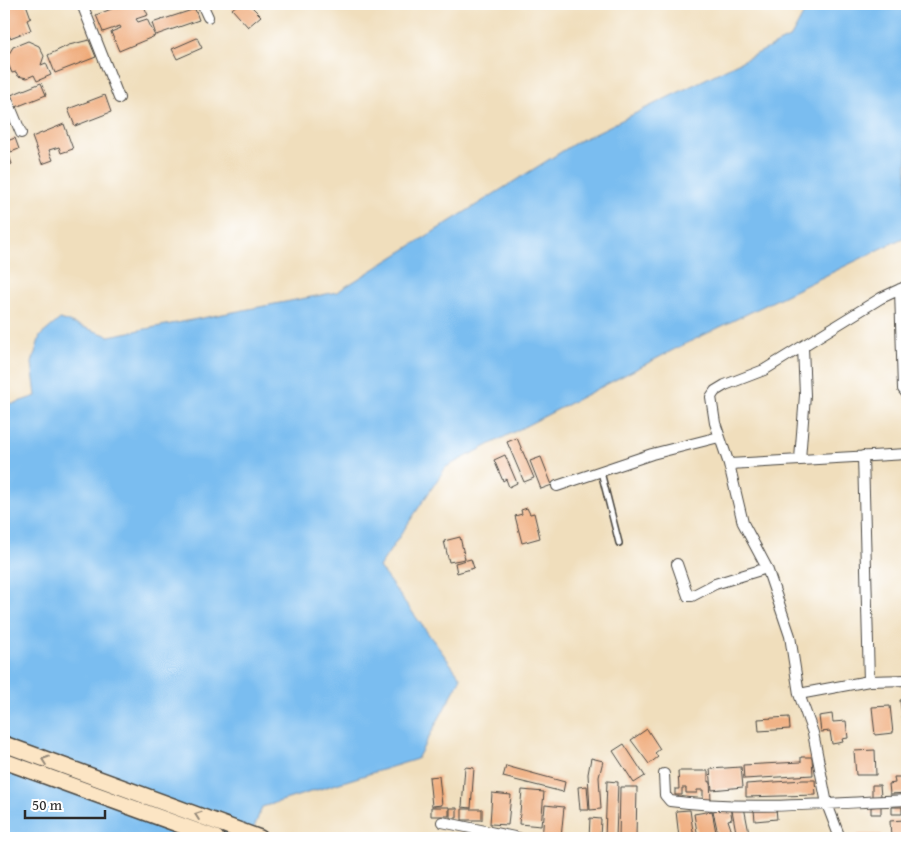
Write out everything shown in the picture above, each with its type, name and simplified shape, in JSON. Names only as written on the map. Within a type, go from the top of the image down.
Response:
[{"type":"main road","points":[[4,744],[260,838]]},
{"type":"main road","points":[[4,760],[216,838]]},
{"type":"street","points":[[82,4],[120,98]]},
{"type":"street","points":[[202,4],[208,17]]},
{"type":"street","points":[[4,92],[21,133]]},
{"type":"street","points":[[840,838],[827,804],[813,733],[799,694],[790,636],[767,568],[743,523],[729,464],[719,437],[711,406],[711,397],[715,391],[764,370],[881,298],[904,288],[903,389],[907,394]]},
{"type":"street","points":[[800,459],[805,395],[803,347]]},
{"type":"street","points":[[556,486],[652,454],[719,437]]},
{"type":"street","points":[[729,464],[907,454]]},
{"type":"street","points":[[864,456],[869,681]]},
{"type":"street","points":[[678,564],[688,596],[692,596],[715,584],[767,568]]},
{"type":"street","points":[[799,694],[869,681],[907,680]]},
{"type":"street","points":[[664,774],[664,795],[670,801],[703,805],[827,804],[907,800]]},
{"type":"street","points":[[442,822],[519,838]]},
{"type":"lane","points":[[601,471],[619,543]]},
{"type":"water","points":[[809,4],[907,4],[907,236],[677,348],[446,467],[379,567],[461,678],[417,759],[262,807],[250,838],[4,838],[4,400],[12,404],[36,396],[32,363],[40,336],[60,319],[109,336],[337,292],[577,142],[791,37]]},
{"type":"building","points":[[10,4],[26,4],[31,18],[27,20],[31,30],[10,38],[7,31],[4,33],[4,7]]},
{"type":"building","points":[[124,4],[143,4],[148,15],[136,19],[138,22],[147,19],[155,36],[119,51],[111,32],[121,28],[120,26],[103,32],[96,15]]},
{"type":"building","points":[[238,4],[249,4],[261,16],[248,27],[232,9]]},
{"type":"building","points":[[195,9],[199,20],[156,35],[152,23]]},
{"type":"building","points":[[197,38],[202,48],[177,59],[172,49]]},
{"type":"building","points":[[89,40],[96,57],[55,73],[48,55],[69,45]]},
{"type":"building","points":[[28,41],[39,46],[44,56],[41,65],[46,63],[51,75],[37,81],[34,75],[27,78],[18,76],[16,72],[12,73],[6,59],[13,47]]},
{"type":"building","points":[[41,83],[46,95],[16,107],[11,95]]},
{"type":"building","points":[[105,95],[111,112],[75,126],[68,109]]},
{"type":"building","points":[[64,124],[73,149],[61,153],[59,147],[49,150],[53,160],[42,164],[32,137]]},
{"type":"building","points":[[15,138],[19,149],[11,152],[7,141]]},
{"type":"building","points":[[4,141],[12,164],[4,167]]},
{"type":"building","points":[[517,438],[534,478],[524,482],[507,442]]},
{"type":"building","points":[[505,455],[517,483],[509,487],[506,479],[503,481],[494,460]]},
{"type":"building","points":[[541,457],[552,485],[541,489],[530,461]]},
{"type":"building","points":[[527,508],[530,514],[534,513],[540,538],[522,543],[515,516],[522,514],[521,510]]},
{"type":"building","points":[[460,537],[465,559],[449,562],[444,541]]},
{"type":"building","points":[[471,559],[474,568],[457,573],[455,563]]},
{"type":"building","points":[[907,699],[907,744],[906,744],[900,700]]},
{"type":"building","points":[[890,706],[893,733],[875,735],[872,707]]},
{"type":"building","points":[[832,714],[833,722],[846,721],[848,738],[842,739],[843,742],[832,744],[830,731],[821,732],[819,716]]},
{"type":"building","points":[[789,717],[790,729],[759,731],[758,719]]},
{"type":"building","points":[[647,729],[660,749],[655,753],[658,757],[649,764],[631,740]]},
{"type":"building","points":[[624,744],[645,776],[634,783],[613,751]]},
{"type":"building","points":[[875,750],[876,775],[856,775],[854,751]]},
{"type":"building","points":[[801,757],[812,757],[813,775],[744,779],[743,765],[801,762]]},
{"type":"building","points":[[591,758],[603,761],[599,777],[601,809],[590,810],[588,774]]},
{"type":"building","points":[[506,766],[565,782],[563,792],[503,777]]},
{"type":"building","points":[[465,767],[474,768],[471,808],[462,807]]},
{"type":"building","points":[[741,767],[743,787],[712,790],[710,769]]},
{"type":"building","points":[[678,771],[708,771],[711,800],[703,801],[703,790],[697,790],[697,793],[686,793],[686,788],[682,788],[682,795],[675,795],[675,789],[679,789]]},
{"type":"building","points":[[439,776],[442,805],[432,806],[429,777]]},
{"type":"building","points":[[894,777],[903,777],[904,783],[907,783],[907,793],[890,794],[889,784],[895,783]]},
{"type":"building","points":[[815,780],[816,795],[746,797],[746,784]]},
{"type":"building","points":[[607,781],[618,782],[616,838],[605,838]]},
{"type":"building","points":[[872,785],[880,785],[881,796],[872,797]]},
{"type":"building","points":[[587,786],[589,810],[580,810],[578,787]]},
{"type":"building","points":[[620,787],[637,787],[636,838],[619,838]]},
{"type":"building","points":[[522,790],[544,792],[541,826],[519,824]]},
{"type":"building","points":[[492,793],[511,795],[508,825],[490,824]]},
{"type":"building","points":[[545,805],[564,807],[561,838],[542,838]]},
{"type":"building","points":[[881,806],[881,814],[871,814],[871,807]]},
{"type":"building","points":[[431,807],[449,807],[449,816],[431,816]]},
{"type":"building","points":[[730,807],[732,819],[728,820],[734,838],[719,838],[713,811]]},
{"type":"building","points":[[744,807],[750,838],[737,838],[732,810]]},
{"type":"building","points":[[892,807],[902,807],[902,814],[892,814]]},
{"type":"building","points":[[450,808],[457,808],[457,818],[450,818]]},
{"type":"building","points":[[776,808],[777,819],[755,821],[754,810]]},
{"type":"building","points":[[462,809],[482,809],[482,820],[462,820]]},
{"type":"building","points":[[690,810],[694,838],[679,838],[676,811]]},
{"type":"building","points":[[712,811],[717,838],[698,838],[694,814]]},
{"type":"building","points":[[590,818],[601,819],[600,838],[589,838]]},
{"type":"building","points":[[904,820],[905,838],[891,838],[890,821]]},
{"type":"building","points":[[858,834],[882,834],[882,838],[858,838]]}]
